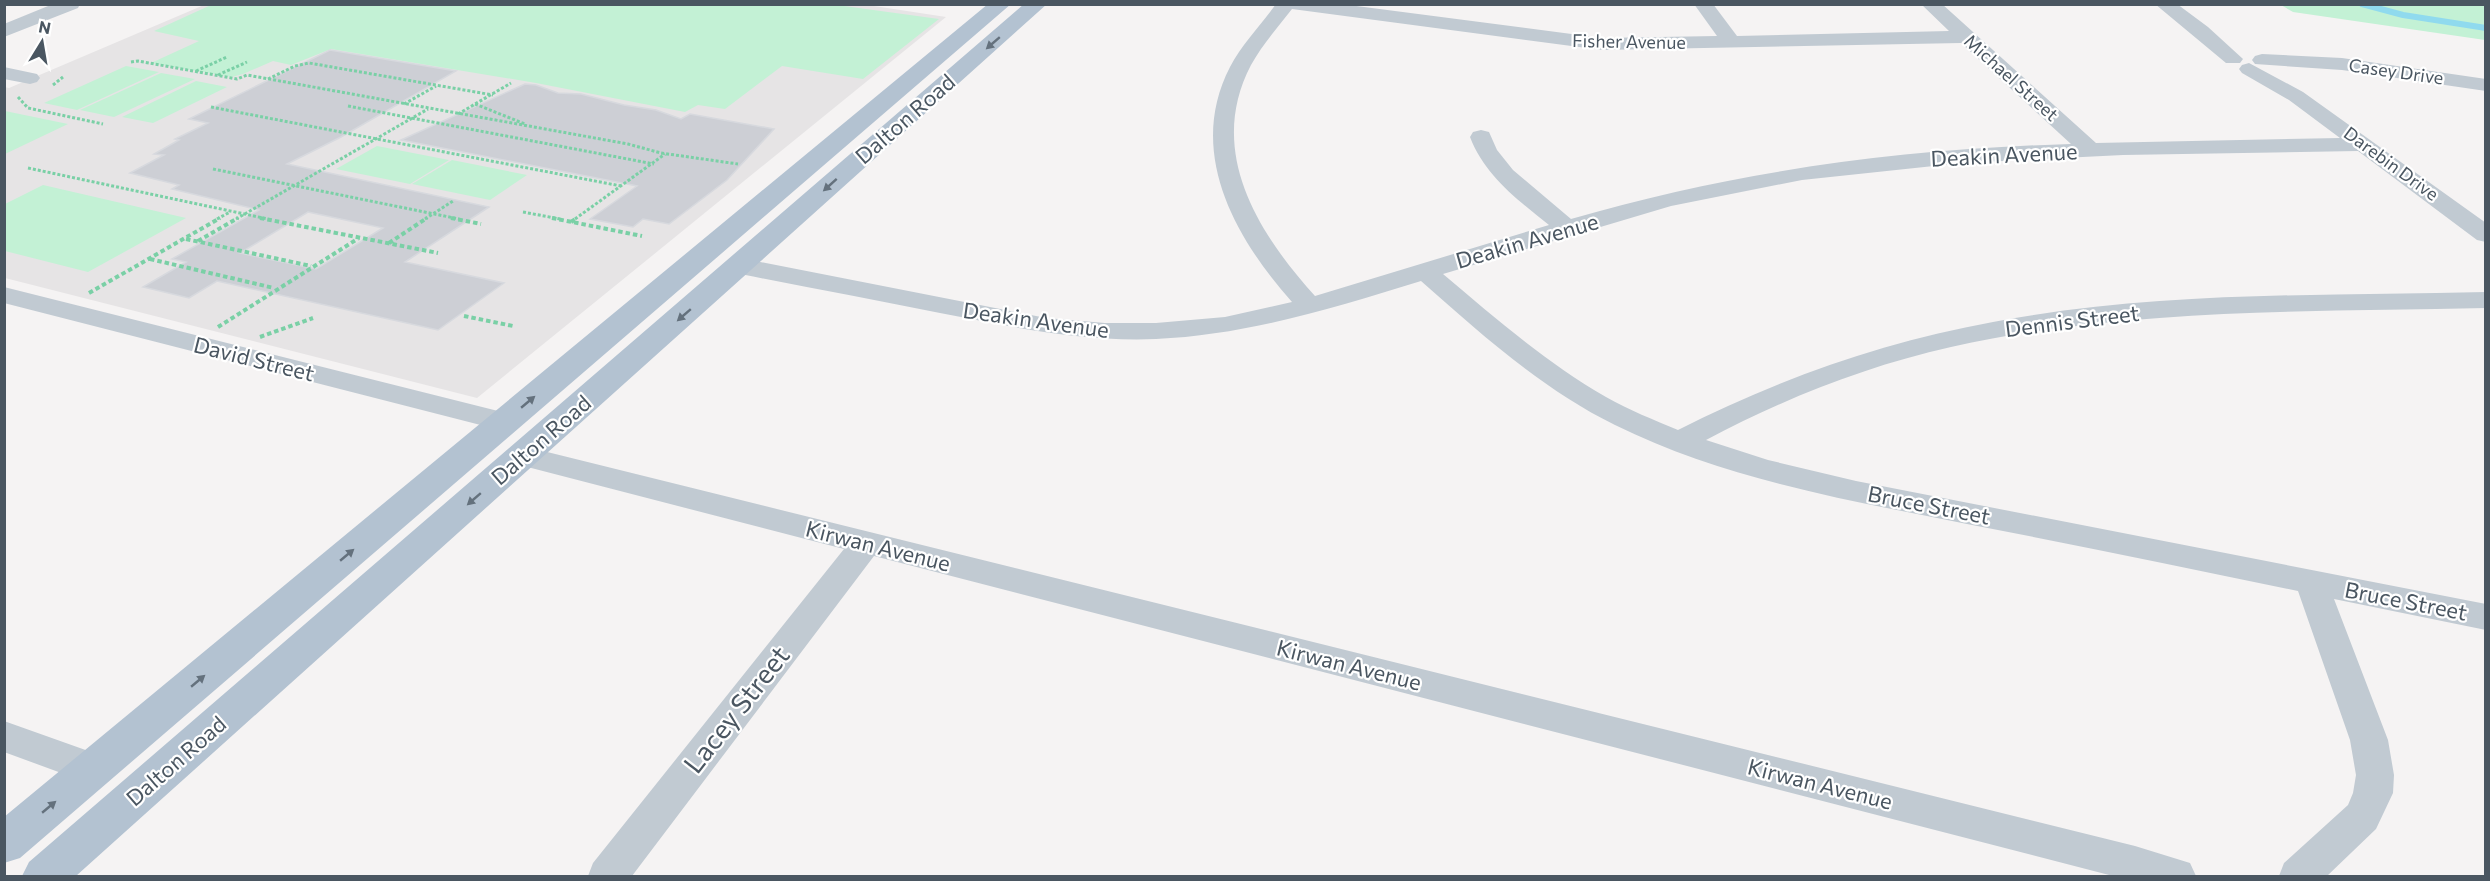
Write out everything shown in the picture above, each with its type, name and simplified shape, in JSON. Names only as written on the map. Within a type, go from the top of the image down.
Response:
[{"type":"main road","name":"Dalton Road","points":[[4,844],[1000,4]]},
{"type":"main road","name":"Dalton Road","points":[[45,876],[1037,4]]},
{"type":"main road","name":"Deakin Avenue","points":[[701,257],[740,266]]},
{"type":"main road","points":[[94,769],[146,788]]},
{"type":"street","points":[[4,31],[70,4]]},
{"type":"street","points":[[1286,4],[1240,66],[1227,101],[1222,139],[1225,167],[1236,200],[1252,233],[1268,258],[1310,306]]},
{"type":"street","name":"Fisher Avenue","points":[[1294,4],[1574,42],[1628,45],[1966,37]]},
{"type":"street","points":[[1703,4],[1732,42]]},
{"type":"street","name":"Michael Street","points":[[1930,4],[2091,150]]},
{"type":"street","name":"Darebin Drive","points":[[2164,4],[2201,31],[2256,64],[2296,96],[2486,235]]},
{"type":"street","name":"Casey Drive","points":[[2256,64],[2307,63],[2355,66],[2486,85]]},
{"type":"street","points":[[4,73],[30,78]]},
{"type":"street","points":[[1481,136],[1485,151],[1496,166],[1567,228]]},
{"type":"street","name":"Deakin Avenue","points":[[740,266],[1004,319],[1105,331],[1156,331],[1225,325],[1310,306],[1567,228],[1665,201],[1791,175],[1954,156],[2091,150],[2364,144]]},
{"type":"street","name":"Bruce Street","points":[[1424,271],[1513,349],[1549,375],[1625,418],[1679,442],[1786,475],[2486,617]]},
{"type":"street","name":"David Street","points":[[4,295],[504,422]]},
{"type":"street","name":"Dennis Street","points":[[1679,442],[1723,417],[1784,391],[1852,367],[1913,348],[2040,322],[2181,309],[2486,300]]},
{"type":"street","name":"Kirwan Avenue","points":[[523,456],[2112,858],[2175,876]]},
{"type":"street","name":"Lacey Street","points":[[616,875],[866,543]]},
{"type":"street","points":[[2299,876],[2362,817],[2373,793],[2375,775],[2369,740],[2311,582]]},
{"type":"street","points":[[4,736],[94,769]]},
{"type":"path","points":[[195,72],[227,57]]},
{"type":"path","points":[[131,62],[138,61],[237,79],[247,75],[628,144],[665,154],[738,164]]},
{"type":"path","points":[[216,76],[247,62]]},
{"type":"path","points":[[267,79],[295,66],[309,63],[492,95]]},
{"type":"path","points":[[458,114],[512,83]]},
{"type":"path","points":[[404,104],[436,85]]},
{"type":"path","points":[[476,104],[534,127]]},
{"type":"path","points":[[27,106],[103,124]]},
{"type":"path","points":[[348,106],[654,164]]},
{"type":"path","points":[[211,107],[621,186]]},
{"type":"path","points":[[198,241],[429,109]]},
{"type":"path","points":[[571,222],[665,154]]},
{"type":"path","points":[[28,168],[244,215],[438,253]]},
{"type":"path","points":[[213,169],[481,225]]},
{"type":"path","points":[[388,244],[453,201]]},
{"type":"path","points":[[83,296],[231,212]]},
{"type":"path","points":[[523,212],[642,236]]},
{"type":"path","points":[[215,329],[276,288],[359,238]]},
{"type":"path","points":[[186,239],[312,266]]},
{"type":"path","points":[[150,259],[276,288]]},
{"type":"path","points":[[464,316],[513,327]]},
{"type":"path","points":[[255,338],[313,318]]},
{"type":"shaded area","points":[[861,4],[946,17],[477,398],[5,278],[4,87],[9,88],[204,5]]},
{"type":"green space","points":[[211,5],[837,5],[939,19],[863,79],[782,66],[725,109],[698,105],[685,112],[536,83],[331,49],[291,65],[273,61],[232,77],[151,63],[199,41],[154,31]]},
{"type":"green space","points":[[2281,5],[2485,5],[2485,40],[2293,12]]},
{"type":"green space","points":[[126,66],[159,72],[77,110],[44,103]]},
{"type":"green space","points":[[161,73],[195,79],[114,117],[80,110]]},
{"type":"green space","points":[[196,81],[227,87],[153,123],[122,117]]},
{"type":"green space","points":[[5,111],[68,124],[5,154]]},
{"type":"green space","points":[[377,146],[449,160],[410,184],[336,169]]},
{"type":"green space","points":[[452,160],[527,175],[490,200],[412,184]]},
{"type":"green space","points":[[43,185],[186,218],[88,272],[5,251],[5,204]]},
{"type":"building","points":[[330,50],[456,71],[341,137],[287,164],[489,207],[405,262],[504,283],[438,330],[217,281],[189,298],[143,287],[186,262],[172,259],[259,210],[172,189],[179,185],[130,173],[164,155],[154,154],[179,140],[175,139],[208,123],[189,119]],"holes":[[[308,212],[383,228],[316,269],[240,253]]]},
{"type":"building","points":[[525,84],[536,85],[558,93],[581,94],[656,110],[681,119],[690,114],[774,129],[727,180],[669,224],[643,219],[633,227],[590,219],[637,186],[401,140]]},
{"type":"waterway","points":[[2362,4],[2403,15],[2486,28]]}]
